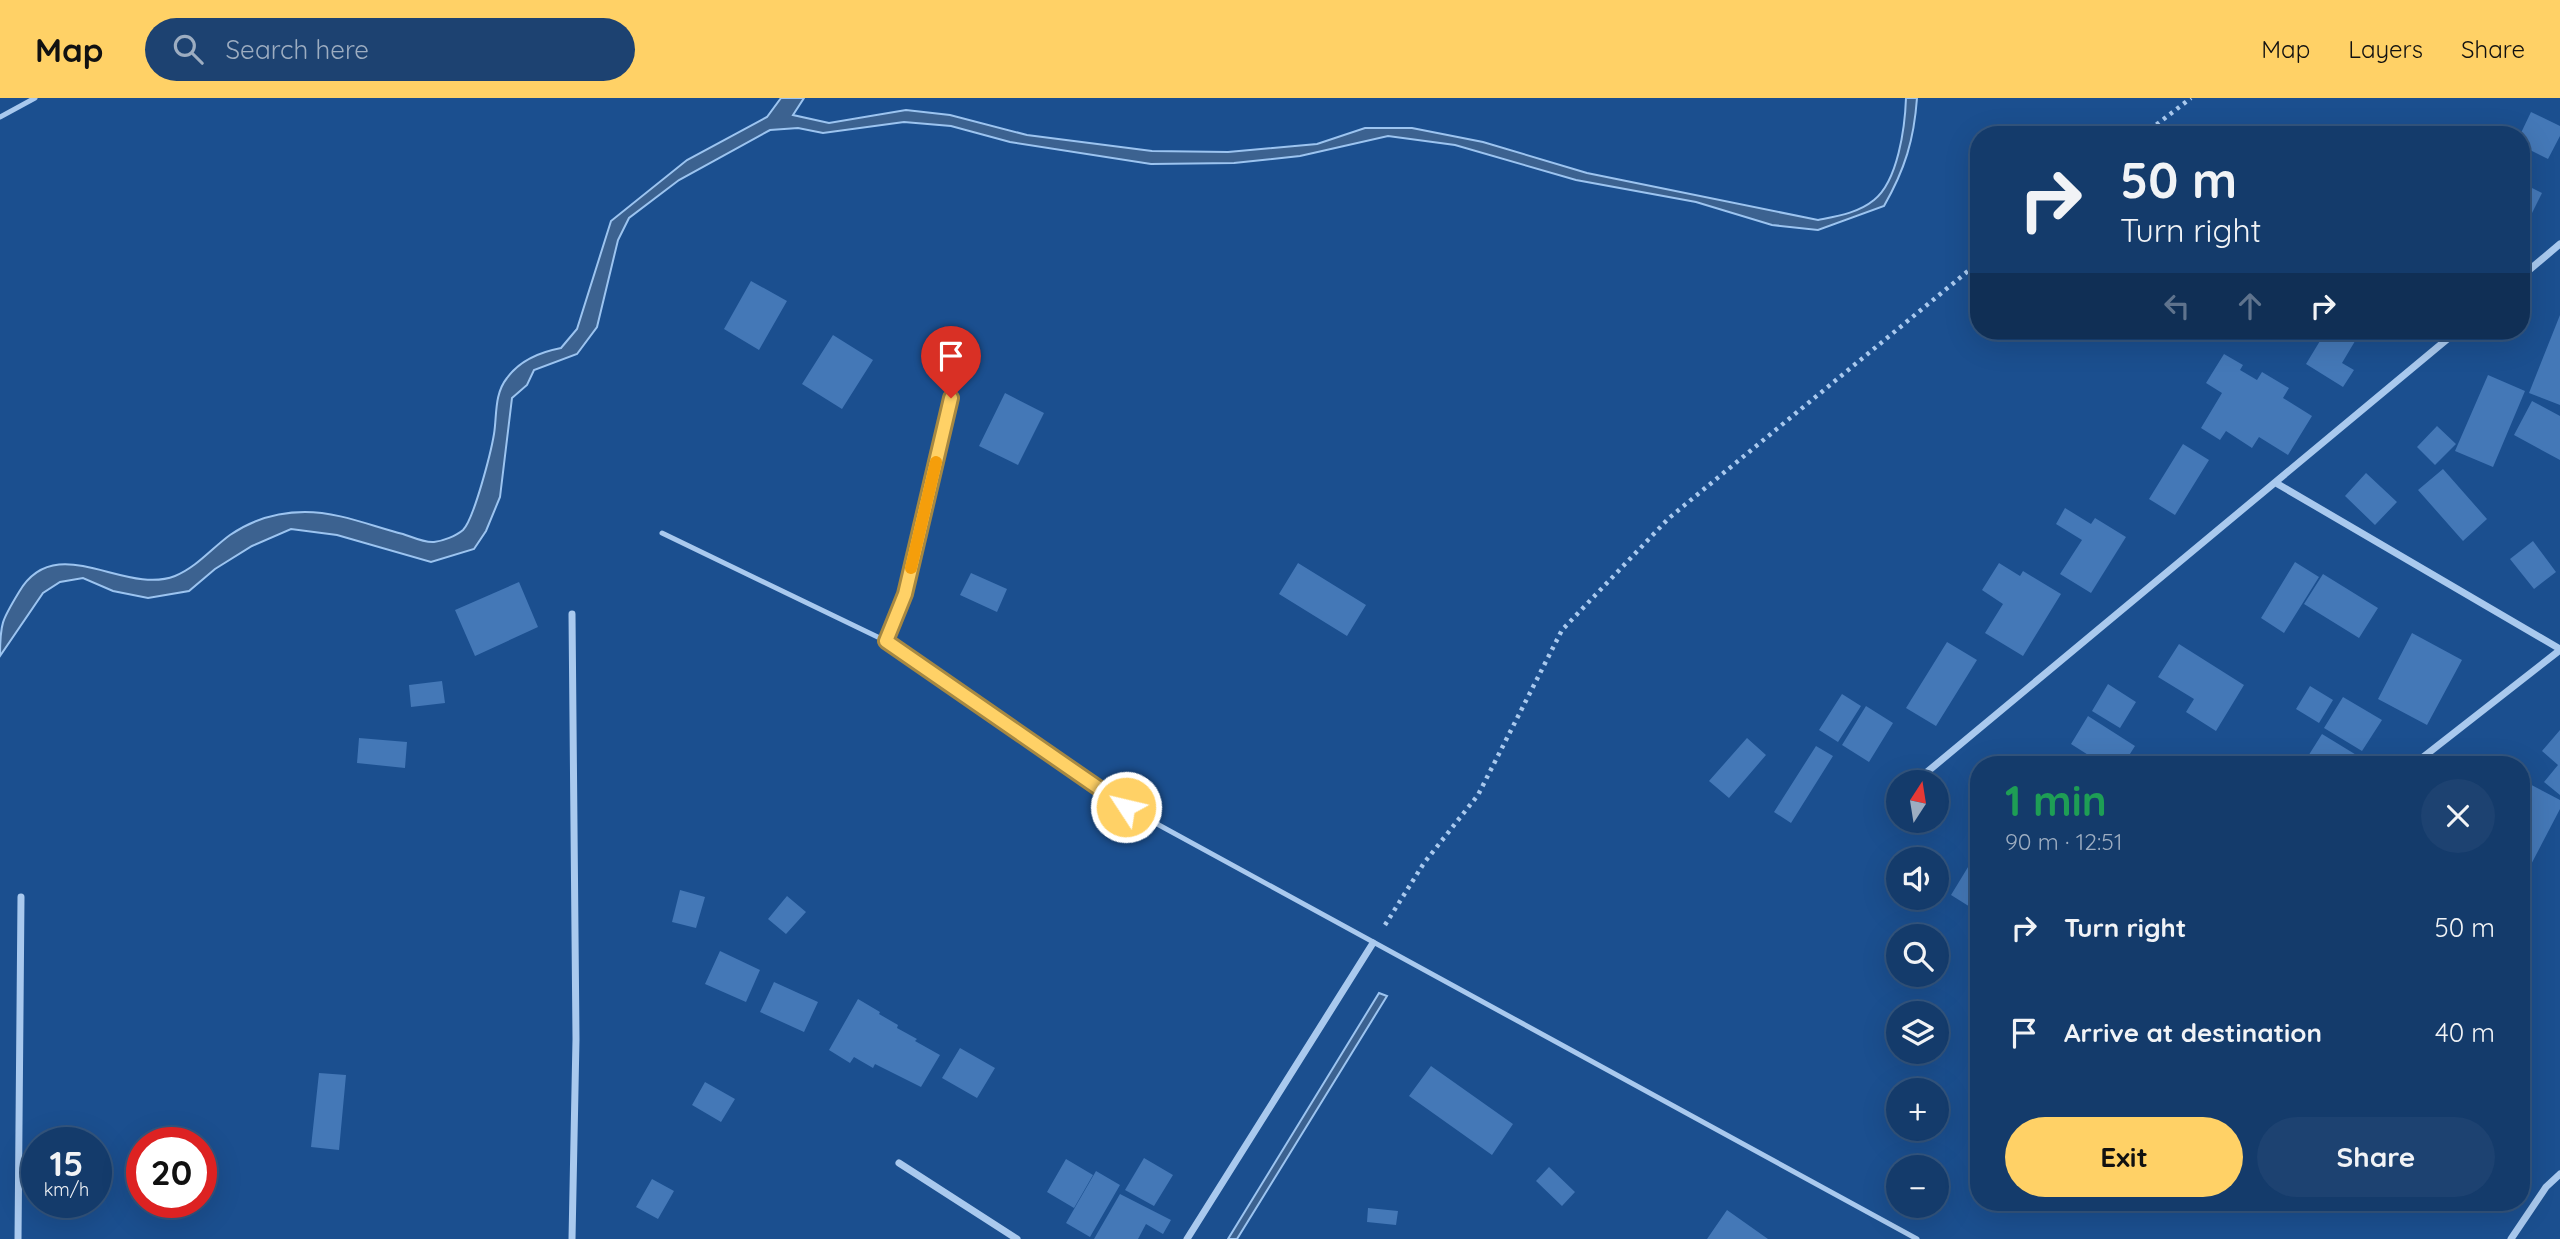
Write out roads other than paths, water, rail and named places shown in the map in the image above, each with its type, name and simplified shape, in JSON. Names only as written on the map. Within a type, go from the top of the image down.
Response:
[{"type":"street","points":[[2530,269],[2560,244]]},
{"type":"street","points":[[1929,770],[2446,340]]},
{"type":"street","points":[[2276,483],[2560,650],[2425,756]]},
{"type":"street","points":[[572,614],[576,1039],[572,1239]]},
{"type":"street","points":[[18,1239],[21,898]]},
{"type":"street","points":[[1187,1239],[1373,943]]},
{"type":"street","points":[[899,1163],[1017,1239]]},
{"type":"street","points":[[2530,1211],[2546,1187],[2560,1174]]},
{"type":"street","points":[[2511,1239],[2530,1211]]},
{"type":"lane","points":[[0,117],[35,98]]},
{"type":"lane","points":[[886,641],[905,594],[951,398]]},
{"type":"lane","points":[[662,533],[886,641],[1126,807],[1917,1239]]},
{"type":"water","points":[[781,98],[804,98],[793,115],[829,123],[906,110],[950,115],[1027,135],[1152,151],[1228,152],[1317,144],[1365,128],[1412,128],[1483,142],[1587,173],[1818,220],[1861,208],[1882,191],[1899,153],[1906,98],[1917,98],[1914,127],[1907,154],[1884,206],[1818,230],[1772,225],[1696,202],[1576,180],[1455,145],[1388,136],[1300,156],[1234,163],[1151,164],[1010,142],[951,126],[904,122],[823,133],[798,128],[770,130],[679,180],[629,218],[618,240],[597,327],[577,354],[534,370],[527,385],[512,398],[500,497],[486,531],[474,549],[431,562],[337,535],[291,529],[252,546],[215,569],[189,591],[148,598],[113,591],[83,578],[60,582],[43,593],[0,656],[3,622],[9,609],[34,574],[52,566],[71,565],[155,580],[175,576],[190,568],[223,540],[247,525],[295,512],[343,517],[430,542],[445,539],[463,530],[481,485],[503,384],[524,362],[561,348],[577,329],[611,221],[687,160],[767,117]]},
{"type":"water","points":[[1379,993],[1387,996],[1237,1239],[1228,1239]]}]
